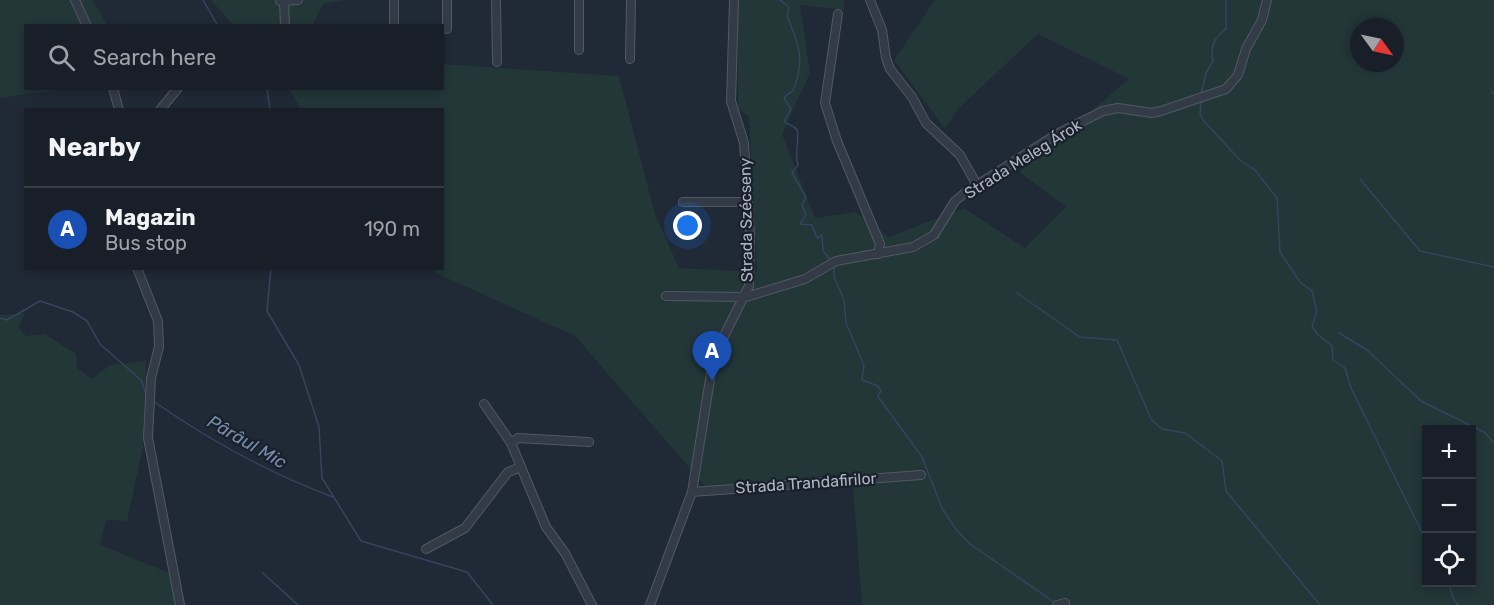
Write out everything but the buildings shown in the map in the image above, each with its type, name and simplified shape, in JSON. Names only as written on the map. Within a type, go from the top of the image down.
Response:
[{"type":"street","points":[[75,0],[86,24]]},
{"type":"street","points":[[285,24],[282,1],[298,0]]},
{"type":"street","points":[[394,0],[394,24]]},
{"type":"street","points":[[447,0],[447,29]]},
{"type":"street","points":[[496,0],[497,62]]},
{"type":"street","points":[[579,0],[579,50]]},
{"type":"street","points":[[630,60],[631,0]]},
{"type":"street","name":"Strada Szécseny","points":[[650,605],[692,492],[711,373],[720,344],[746,297],[750,279],[744,139],[731,102],[734,0]]},
{"type":"street","points":[[870,0],[882,30],[890,69],[912,97],[926,123],[960,155],[977,185]]},
{"type":"street","name":"Strada Meleg Árok","points":[[666,296],[746,297],[805,279],[832,263],[907,249],[928,240],[940,228],[955,201],[1057,134],[1103,111],[1118,108],[1152,113],[1172,109],[1226,89],[1239,75],[1246,49],[1262,21],[1267,0]]},
{"type":"street","points":[[838,14],[825,103],[837,141],[880,244],[878,254]]},
{"type":"street","points":[[114,90],[119,108]]},
{"type":"street","points":[[162,108],[176,90]]},
{"type":"street","points":[[683,202],[748,202]]},
{"type":"street","points":[[138,270],[158,321],[159,347],[151,378],[148,445],[180,605]]},
{"type":"street","points":[[484,404],[512,443],[546,527],[565,553],[592,605]]},
{"type":"street","points":[[512,443],[518,438],[589,442]]},
{"type":"street","points":[[426,549],[465,528],[508,472],[521,467]]},
{"type":"street","name":"Strada Trandafirilor","points":[[692,492],[921,475]]},
{"type":"shaded area","points":[[0,0],[92,0],[107,24],[24,24],[24,90],[58,90],[0,98]]},
{"type":"shaded area","points":[[211,0],[345,0],[323,4],[313,24],[232,24]]},
{"type":"shaded area","points":[[738,0],[844,0],[844,10],[800,5],[810,73],[782,134],[815,218],[856,212],[889,237],[964,208],[1025,248],[1066,207],[1019,172],[1129,79],[1038,34],[958,109],[945,129],[894,60],[935,0],[1494,0],[1494,605],[862,605],[852,473],[706,487],[575,336],[438,274],[434,270],[444,270],[444,108],[300,108],[290,90],[444,90],[444,64],[619,76],[655,214],[679,268],[757,272],[749,117],[738,107]]},
{"type":"shaded area","points":[[25,313],[18,327],[26,336],[45,334],[76,354],[77,368],[92,379],[110,365],[146,361],[143,447],[127,521],[106,520],[100,545],[177,576],[186,605],[0,605],[0,315]]},
{"type":"waterway","name":"Pârâul Mic","points":[[203,0],[217,24]]},
{"type":"waterway","points":[[780,0],[789,7],[787,16],[795,35],[800,60],[794,89],[784,98],[791,109],[784,122],[795,127],[798,133],[798,165],[792,173],[806,197],[802,205],[806,215],[800,224],[812,225],[817,238],[822,235],[823,251],[830,259]]},
{"type":"waterway","points":[[1201,94],[1206,73],[1213,61],[1214,42],[1226,29],[1226,0]]},
{"type":"waterway","name":"Pârâul Mic","points":[[267,90],[270,108]]},
{"type":"waterway","points":[[1201,102],[1200,113],[1203,120],[1240,160],[1255,170],[1277,198],[1280,252],[1300,282],[1312,291],[1317,312],[1312,326],[1317,334],[1332,346],[1333,360],[1345,368],[1351,388],[1422,533]]},
{"type":"waterway","points":[[1360,179],[1420,251],[1494,267]]},
{"type":"waterway","points":[[834,266],[834,277],[844,300],[846,323],[864,365],[862,380],[878,386],[881,391],[879,398],[922,457],[942,508],[955,528],[970,544],[1054,602]]},
{"type":"waterway","name":"Pârâul Mic","points":[[271,270],[267,311],[299,365],[319,427],[322,478],[361,541],[467,572],[493,605]]},
{"type":"waterway","points":[[1017,293],[1080,337],[1117,340],[1151,419],[1162,429],[1185,433],[1222,461],[1226,491],[1320,605]]},
{"type":"waterway","name":"Pârâul Mic","points":[[0,318],[7,320],[40,301],[73,312],[87,321],[100,344],[141,380],[147,396]]},
{"type":"waterway","points":[[1339,333],[1367,350],[1421,401],[1484,432],[1494,443]]},
{"type":"waterway","name":"Pârâul Mic","points":[[153,401],[240,455],[333,497]]},
{"type":"waterway","points":[[263,573],[298,605]]},
{"type":"waterway","points":[[1450,587],[1458,605]]},
{"type":"place","name":"Magazin","points":[[712,381]]}]
